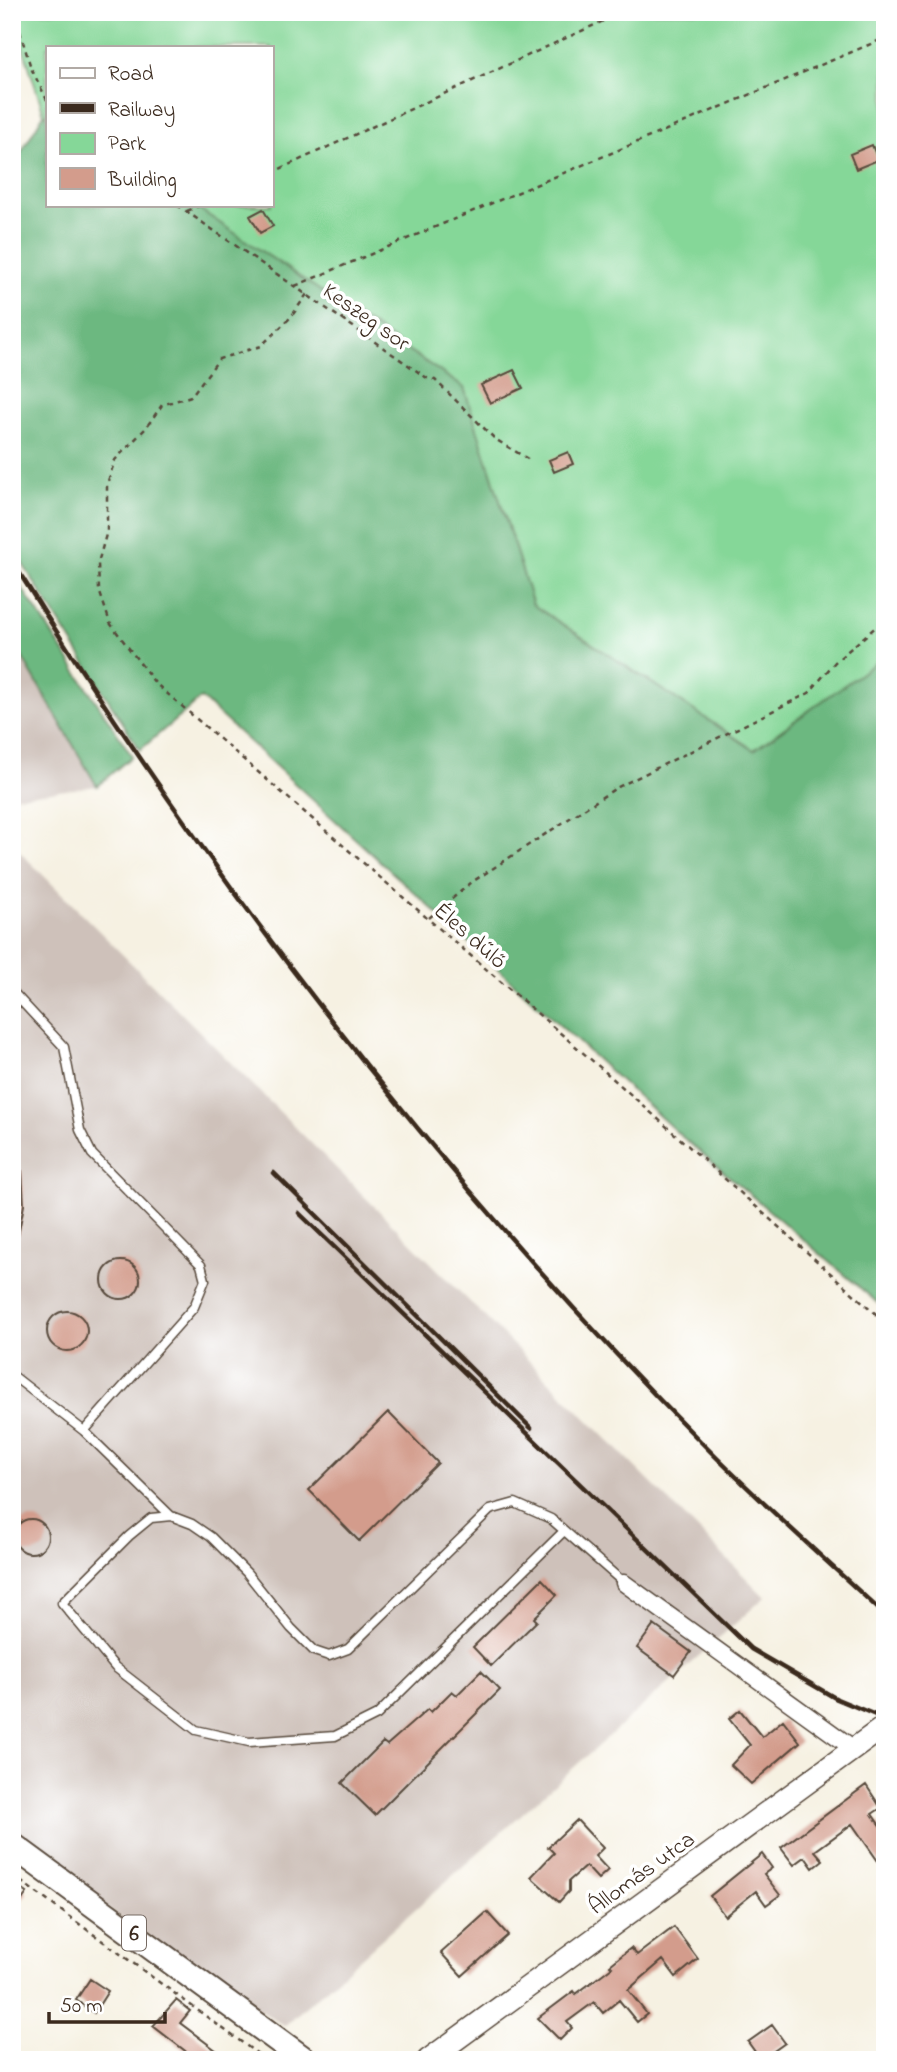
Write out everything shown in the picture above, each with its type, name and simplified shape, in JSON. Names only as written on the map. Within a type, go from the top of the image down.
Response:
[{"type":"main road","name":"Állomás utca","points":[[428,2060],[885,1726]]},
{"type":"main road","name":"6","points":[[12,1845],[305,2060]]},
{"type":"main road","points":[[256,2022],[320,2060]]},
{"type":"street","points":[[624,1583],[854,1749]]},
{"type":"lane","points":[[12,991],[64,1046],[80,1130],[92,1154],[201,1265],[205,1280],[194,1307],[85,1431]]},
{"type":"lane","points":[[12,1374],[85,1431],[171,1516],[192,1524],[211,1537],[247,1573],[291,1628],[314,1651],[329,1656],[348,1649],[490,1510],[515,1503],[551,1519],[624,1583]]},
{"type":"lane","points":[[171,1516],[152,1518],[129,1536],[62,1603],[115,1667],[196,1730],[249,1742],[335,1735],[377,1715],[564,1531]]},
{"type":"path","points":[[14,12],[31,68],[46,98]]},
{"type":"path","points":[[273,172],[623,12]]},
{"type":"path","points":[[295,286],[885,38]]},
{"type":"path","name":"Keszeg sor","points":[[179,206],[427,378],[435,380],[495,439],[531,461]]},
{"type":"path","points":[[187,211],[199,206]]},
{"type":"path","name":"Éles dűlő","points":[[307,294],[291,317],[261,346],[219,359],[191,396],[162,405],[145,429],[124,447],[114,460],[107,484],[107,531],[98,563],[99,590],[110,623],[155,683],[631,1094],[885,1322]]},
{"type":"path","points":[[429,919],[472,882],[616,788],[809,693],[835,662],[885,619]]},
{"type":"path","points":[[12,1875],[266,2060]]},
{"type":"shaded area","points":[[12,640],[97,786],[12,797]]},
{"type":"shaded area","points":[[12,844],[765,1597],[284,2026],[12,1845]]},
{"type":"green space","points":[[12,12],[885,12],[885,656],[754,750],[533,605],[464,388],[194,206],[273,206],[273,46],[46,46],[46,115]]},
{"type":"green space","points":[[46,115],[46,206],[194,206],[464,388],[533,605],[754,750],[885,656],[885,1309],[680,1135],[201,698],[140,750],[12,547],[12,167]]},
{"type":"green space","points":[[12,573],[132,756],[97,786],[12,640]]},
{"type":"building","points":[[872,145],[878,160],[856,169],[850,154]]},
{"type":"building","points":[[263,209],[273,226],[260,233],[250,216]]},
{"type":"building","points":[[514,370],[523,388],[490,403],[481,385]]},
{"type":"building","points":[[568,452],[573,464],[554,472],[549,460]]},
{"type":"building","points":[[22,1171],[24,1205],[18,1236],[12,1235],[12,1172]]},
{"type":"building","points":[[121,1261],[134,1267],[140,1280],[134,1293],[121,1299],[108,1293],[102,1280],[108,1267]]},
{"type":"building","points":[[67,1311],[75,1312],[81,1317],[86,1323],[86,1339],[81,1345],[75,1350],[67,1351],[59,1350],[53,1345],[48,1339],[47,1331],[48,1323],[53,1317],[59,1312]]},
{"type":"building","points":[[388,1412],[438,1463],[359,1541],[309,1490]]},
{"type":"building","points":[[31,1519],[43,1524],[48,1536],[43,1548],[31,1553],[19,1548],[14,1536],[19,1524]]},
{"type":"building","points":[[542,1579],[557,1595],[534,1618],[537,1621],[491,1666],[473,1647]]},
{"type":"building","points":[[654,1625],[691,1652],[674,1675],[637,1648]]},
{"type":"building","points":[[481,1671],[500,1690],[375,1815],[342,1783],[383,1742],[387,1745],[428,1709],[431,1712],[452,1691],[457,1695]]},
{"type":"building","points":[[740,1710],[762,1737],[783,1720],[800,1742],[751,1784],[731,1765],[750,1745],[729,1719]]},
{"type":"building","points":[[866,1785],[881,1808],[872,1814],[885,1833],[885,1871],[852,1824],[815,1851],[823,1860],[813,1868],[805,1857],[794,1865],[781,1848]]},
{"type":"building","points":[[577,1820],[603,1848],[595,1856],[608,1870],[598,1879],[586,1866],[569,1881],[569,1891],[559,1902],[531,1877],[554,1853],[548,1847]]},
{"type":"building","points":[[762,1854],[772,1868],[764,1874],[780,1895],[766,1905],[756,1891],[725,1916],[710,1896]]},
{"type":"building","points":[[12,1882],[27,1893],[12,1914]]},
{"type":"building","points":[[487,1912],[508,1935],[462,1976],[441,1953]]},
{"type":"building","points":[[674,1927],[698,1959],[676,1977],[663,1960],[628,1990],[647,2014],[637,2022],[619,2000],[603,2013],[594,2002],[567,2022],[572,2028],[560,2040],[538,2018],[612,1967],[610,1965],[631,1948],[637,1955]]},
{"type":"building","points":[[90,1979],[108,1991],[94,2013],[76,2000]]},
{"type":"building","points":[[176,2000],[190,2011],[180,2023],[229,2060],[197,2060],[153,2026]]},
{"type":"building","points":[[772,2025],[785,2043],[761,2060],[748,2042]]},
{"type":"railway","points":[[12,561],[88,680],[248,911],[421,1133],[512,1240],[607,1344],[726,1467],[885,1615]]},
{"type":"railway","points":[[274,1173],[531,1428]]},
{"type":"railway","points":[[299,1213],[751,1649],[837,1699],[885,1719]]}]
